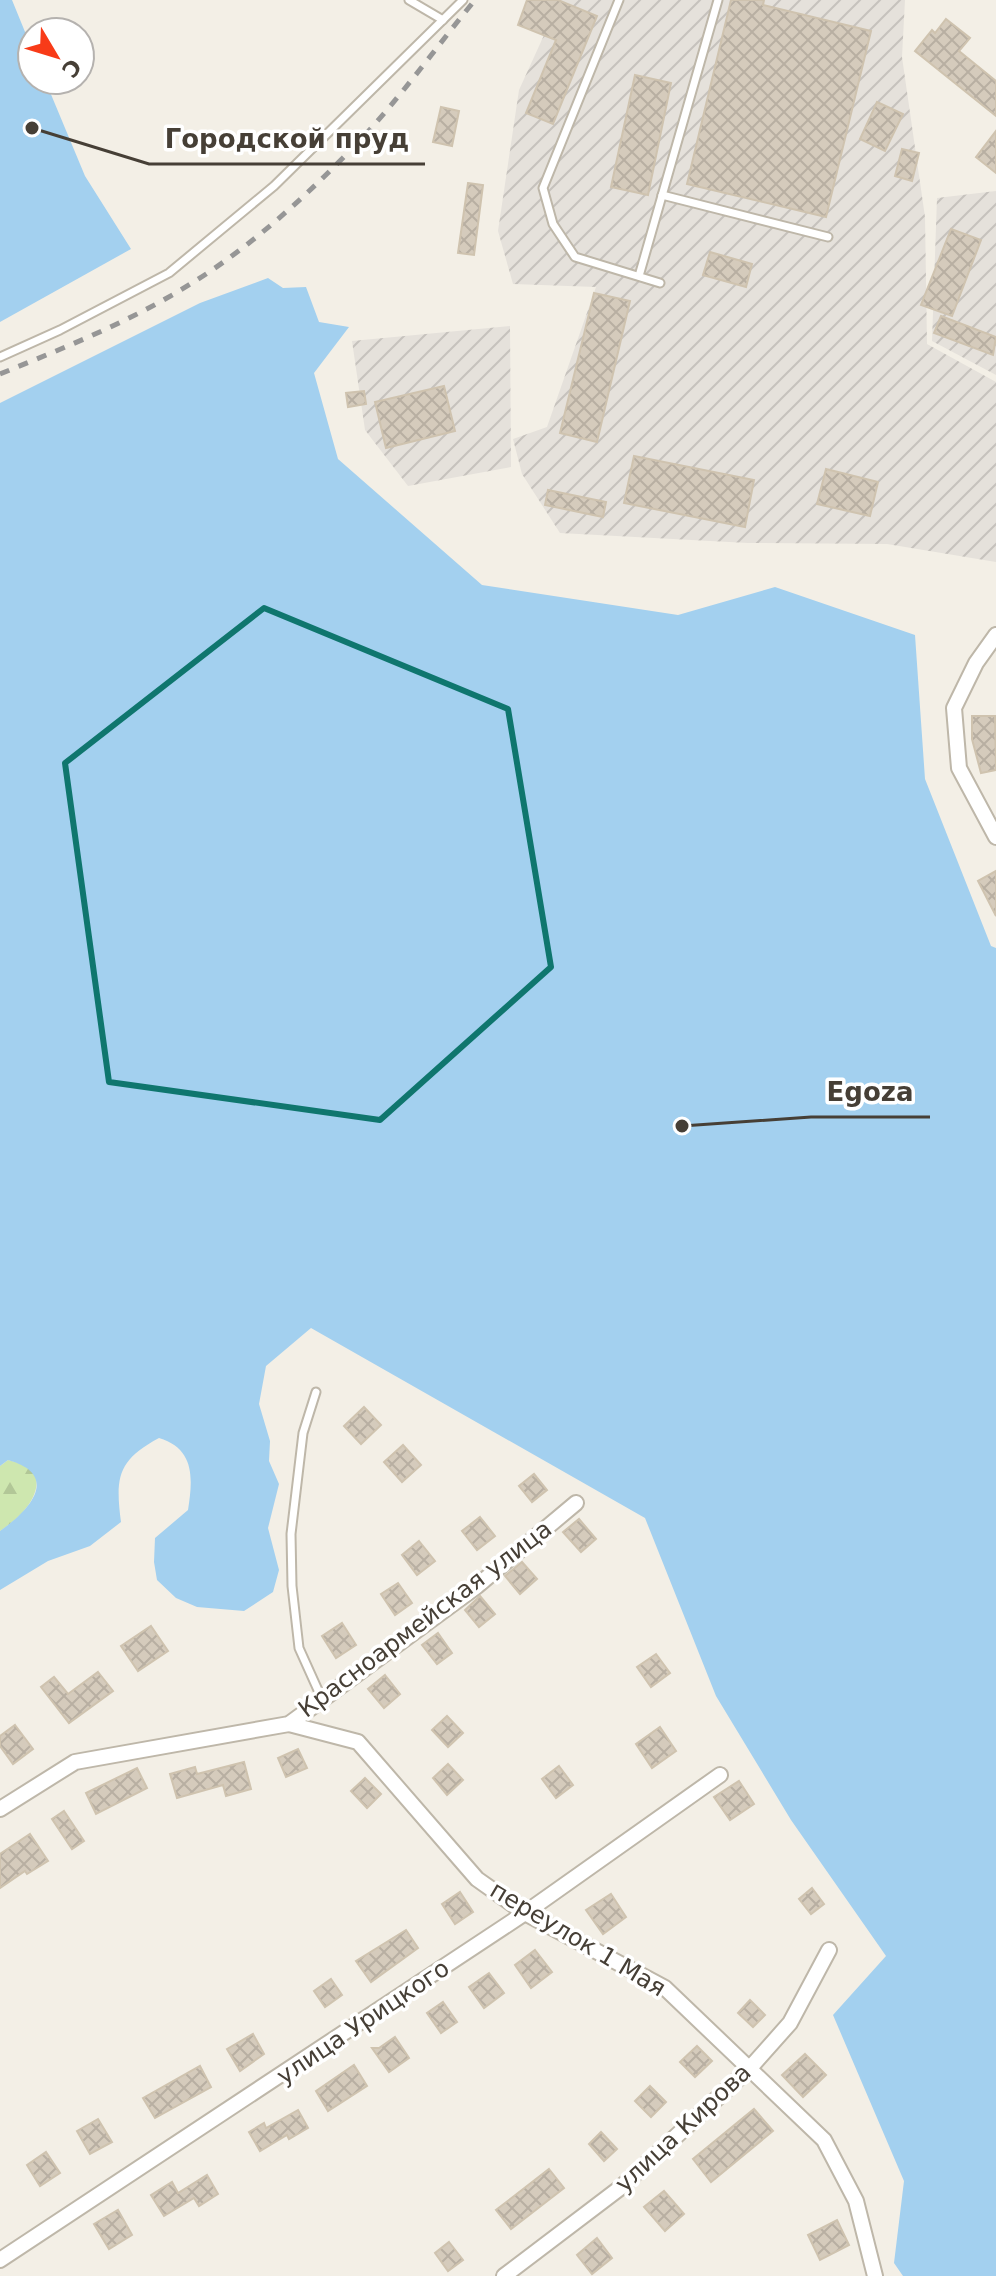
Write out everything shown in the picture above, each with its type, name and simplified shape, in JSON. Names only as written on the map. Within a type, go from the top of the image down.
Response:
[{"type":"street","points":[[996,635],[976,663],[954,708],[959,768],[996,837]]},
{"type":"street","name":"Красноармейская улица","points":[[0,1809],[75,1762],[289,1724],[477,1586],[576,1503]]},
{"type":"street","name":"переулок 1 Мая","points":[[289,1724],[358,1742],[477,1879],[525,1913],[665,1988],[750,2068],[824,2140],[856,2201],[875,2276]]},
{"type":"street","name":"улица Урицкого","points":[[0,2260],[525,1913],[720,1775]]},
{"type":"street","name":"улица Кирова","points":[[504,2276],[620,2188],[750,2068],[790,2023],[829,1950]]},
{"type":"lane","points":[[409,0],[443,20]]},
{"type":"lane","points":[[0,357],[60,330],[169,273],[274,186],[463,0]]},
{"type":"lane","points":[[619,0],[543,188],[553,224],[575,257],[660,283]]},
{"type":"lane","points":[[639,276],[718,0]]},
{"type":"lane","points":[[662,195],[828,237]]},
{"type":"lane","points":[[316,1392],[303,1433],[291,1534],[292,1586],[299,1648],[322,1699]]},
{"type":"highlighted area","points":[[264,608],[508,709],[551,967],[380,1120],[109,1082],[65,763]]},
{"type":"shaded area","points":[[560,0],[905,0],[902,57],[925,217],[927,344],[996,382],[996,562],[887,544],[748,543],[560,533],[522,474],[513,439],[547,427],[596,287],[513,284],[498,231],[519,90]]},
{"type":"shaded area","points":[[996,191],[996,375],[932,341],[937,198]]},
{"type":"shaded area","points":[[510,326],[511,467],[408,486],[365,430],[352,341]]},
{"type":"green space","points":[[8,1460],[23,1464],[35,1472],[36,1490],[28,1506],[0,1531],[0,1466]]},
{"type":"water","points":[[0,0],[12,0],[19,16],[16,16],[16,96],[52,96],[85,176],[131,249],[0,322]]},
{"type":"water","points":[[268,278],[283,288],[306,287],[319,322],[349,327],[314,373],[338,459],[482,585],[678,615],[775,587],[915,635],[925,779],[991,946],[996,948],[996,2276],[903,2276],[894,2263],[904,2181],[833,2015],[886,1956],[791,1820],[716,1696],[645,1518],[311,1328],[266,1366],[259,1404],[270,1441],[269,1461],[279,1484],[268,1528],[279,1570],[273,1592],[244,1611],[197,1607],[176,1598],[157,1580],[155,1538],[188,1510],[191,1487],[185,1457],[171,1443],[159,1438],[135,1454],[122,1471],[119,1493],[121,1522],[90,1546],[48,1561],[0,1590],[0,1531],[30,1503],[37,1484],[33,1474],[24,1466],[8,1460],[0,1466],[0,403],[200,303]]},
{"type":"building","points":[[527,0],[558,0],[597,16],[553,124],[526,113],[556,40],[518,25]]},
{"type":"building","points":[[731,0],[764,0],[763,5],[871,31],[826,217],[687,184]]},
{"type":"building","points":[[946,19],[970,38],[959,51],[996,81],[996,116],[915,51],[932,30],[935,33]]},
{"type":"building","points":[[635,75],[671,83],[648,195],[611,187]]},
{"type":"building","points":[[877,102],[903,114],[885,151],[860,139]]},
{"type":"building","points":[[441,107],[459,111],[452,146],[433,142]]},
{"type":"building","points":[[996,131],[996,173],[976,157]]},
{"type":"building","points":[[902,149],[919,153],[912,181],[895,176]]},
{"type":"building","points":[[468,183],[483,185],[474,255],[458,253]]},
{"type":"building","points":[[951,229],[981,240],[952,316],[921,305]]},
{"type":"building","points":[[710,252],[752,264],[746,287],[703,275]]},
{"type":"building","points":[[594,293],[630,301],[597,442],[560,433]]},
{"type":"building","points":[[941,316],[996,337],[993,355],[934,333]]},
{"type":"building","points":[[444,386],[455,431],[386,448],[375,402]]},
{"type":"building","points":[[364,391],[366,404],[348,407],[346,393]]},
{"type":"building","points":[[634,456],[754,480],[745,527],[624,503]]},
{"type":"building","points":[[826,469],[878,482],[870,516],[817,504]]},
{"type":"building","points":[[548,490],[606,502],[603,517],[545,505]]},
{"type":"building","points":[[972,716],[995,716],[996,770],[981,773],[972,739]]},
{"type":"building","points":[[996,871],[996,916],[978,881]]},
{"type":"building","points":[[364,1407],[381,1425],[361,1444],[344,1426]]},
{"type":"building","points":[[403,1445],[421,1465],[402,1482],[384,1462]]},
{"type":"building","points":[[534,1474],[547,1490],[532,1502],[519,1486]]},
{"type":"building","points":[[480,1517],[495,1536],[477,1550],[462,1531]]},
{"type":"building","points":[[579,1519],[596,1539],[581,1552],[563,1532]]},
{"type":"building","points":[[419,1541],[435,1561],[417,1575],[402,1555]]},
{"type":"building","points":[[522,1562],[537,1579],[520,1594],[505,1576]]},
{"type":"building","points":[[398,1583],[412,1603],[395,1615],[381,1594]]},
{"type":"building","points":[[480,1596],[495,1614],[479,1627],[465,1610]]},
{"type":"building","points":[[342,1623],[356,1645],[336,1658],[322,1636]]},
{"type":"building","points":[[151,1626],[168,1651],[138,1671],[121,1646]]},
{"type":"building","points":[[438,1633],[452,1653],[437,1664],[422,1645]]},
{"type":"building","points":[[656,1654],[670,1673],[651,1687],[637,1667]]},
{"type":"building","points":[[98,1672],[113,1691],[69,1723],[41,1687],[54,1677],[68,1694]]},
{"type":"building","points":[[385,1675],[400,1694],[384,1708],[368,1689]]},
{"type":"building","points":[[447,1716],[463,1733],[448,1747],[432,1730]]},
{"type":"building","points":[[15,1725],[33,1749],[13,1764],[0,1746],[0,1736]]},
{"type":"building","points":[[660,1727],[676,1751],[652,1768],[636,1744]]},
{"type":"building","points":[[298,1749],[307,1768],[286,1777],[278,1758]]},
{"type":"building","points":[[244,1762],[251,1789],[226,1796],[223,1785],[177,1798],[170,1774],[195,1767],[197,1774]]},
{"type":"building","points":[[448,1764],[463,1780],[447,1795],[433,1778]]},
{"type":"building","points":[[559,1766],[573,1785],[556,1798],[542,1779]]},
{"type":"building","points":[[137,1768],[147,1788],[96,1814],[86,1793]]},
{"type":"building","points":[[365,1778],[381,1794],[367,1808],[351,1791]]},
{"type":"building","points":[[739,1781],[754,1804],[730,1820],[714,1797]]},
{"type":"building","points":[[64,1811],[84,1841],[72,1849],[52,1819]]},
{"type":"building","points":[[30,1834],[48,1861],[27,1874],[25,1871],[0,1888],[0,1854]]},
{"type":"building","points":[[812,1888],[824,1904],[811,1914],[799,1899]]},
{"type":"building","points":[[460,1892],[473,1912],[455,1924],[442,1904]]},
{"type":"building","points":[[611,1894],[626,1917],[603,1934],[586,1910]]},
{"type":"building","points":[[406,1930],[418,1948],[371,1982],[356,1961]]},
{"type":"building","points":[[535,1950],[552,1972],[531,1988],[515,1965]]},
{"type":"building","points":[[489,1973],[504,1993],[484,2008],[469,1987]]},
{"type":"building","points":[[331,1979],[342,1995],[325,2007],[314,1991]]},
{"type":"building","points":[[750,2000],[765,2015],[753,2027],[738,2013]]},
{"type":"building","points":[[443,2002],[457,2022],[441,2033],[427,2013]]},
{"type":"building","points":[[253,2034],[264,2054],[240,2071],[227,2049]]},
{"type":"building","points":[[395,2037],[409,2058],[389,2072],[372,2048],[379,2048]]},
{"type":"building","points":[[697,2046],[712,2061],[695,2077],[680,2062]]},
{"type":"building","points":[[805,2054],[826,2075],[803,2097],[782,2075]]},
{"type":"building","points":[[354,2065],[367,2086],[328,2111],[316,2091]]},
{"type":"building","points":[[200,2066],[211,2087],[155,2118],[143,2098]]},
{"type":"building","points":[[650,2086],[666,2102],[651,2117],[635,2101]]},
{"type":"building","points":[[754,2109],[773,2131],[711,2182],[693,2159]]},
{"type":"building","points":[[298,2110],[308,2128],[289,2139],[287,2135],[260,2151],[249,2132],[264,2123],[266,2128]]},
{"type":"building","points":[[98,2119],[112,2142],[90,2154],[77,2131]]},
{"type":"building","points":[[601,2132],[617,2149],[604,2161],[589,2144]]},
{"type":"building","points":[[46,2152],[60,2173],[40,2186],[27,2165]]},
{"type":"building","points":[[549,2169],[564,2188],[511,2229],[496,2210]]},
{"type":"building","points":[[207,2175],[218,2194],[199,2206],[194,2198],[164,2216],[151,2195],[172,2182],[178,2193]]},
{"type":"building","points":[[664,2191],[684,2214],[665,2231],[644,2207]]},
{"type":"building","points":[[118,2210],[132,2235],[109,2249],[94,2224]]},
{"type":"building","points":[[837,2220],[849,2245],[820,2260],[808,2235]]},
{"type":"building","points":[[597,2238],[612,2258],[592,2274],[577,2255]]},
{"type":"building","points":[[449,2242],[463,2260],[448,2271],[435,2253]]},
{"type":"railway","points":[[0,374],[98,333],[169,297],[261,234],[363,137],[475,0]]},
{"type":"place","name":"Городской пруд","points":[[32,128]]},
{"type":"place","name":"Egoza","points":[[682,1126]]}]
